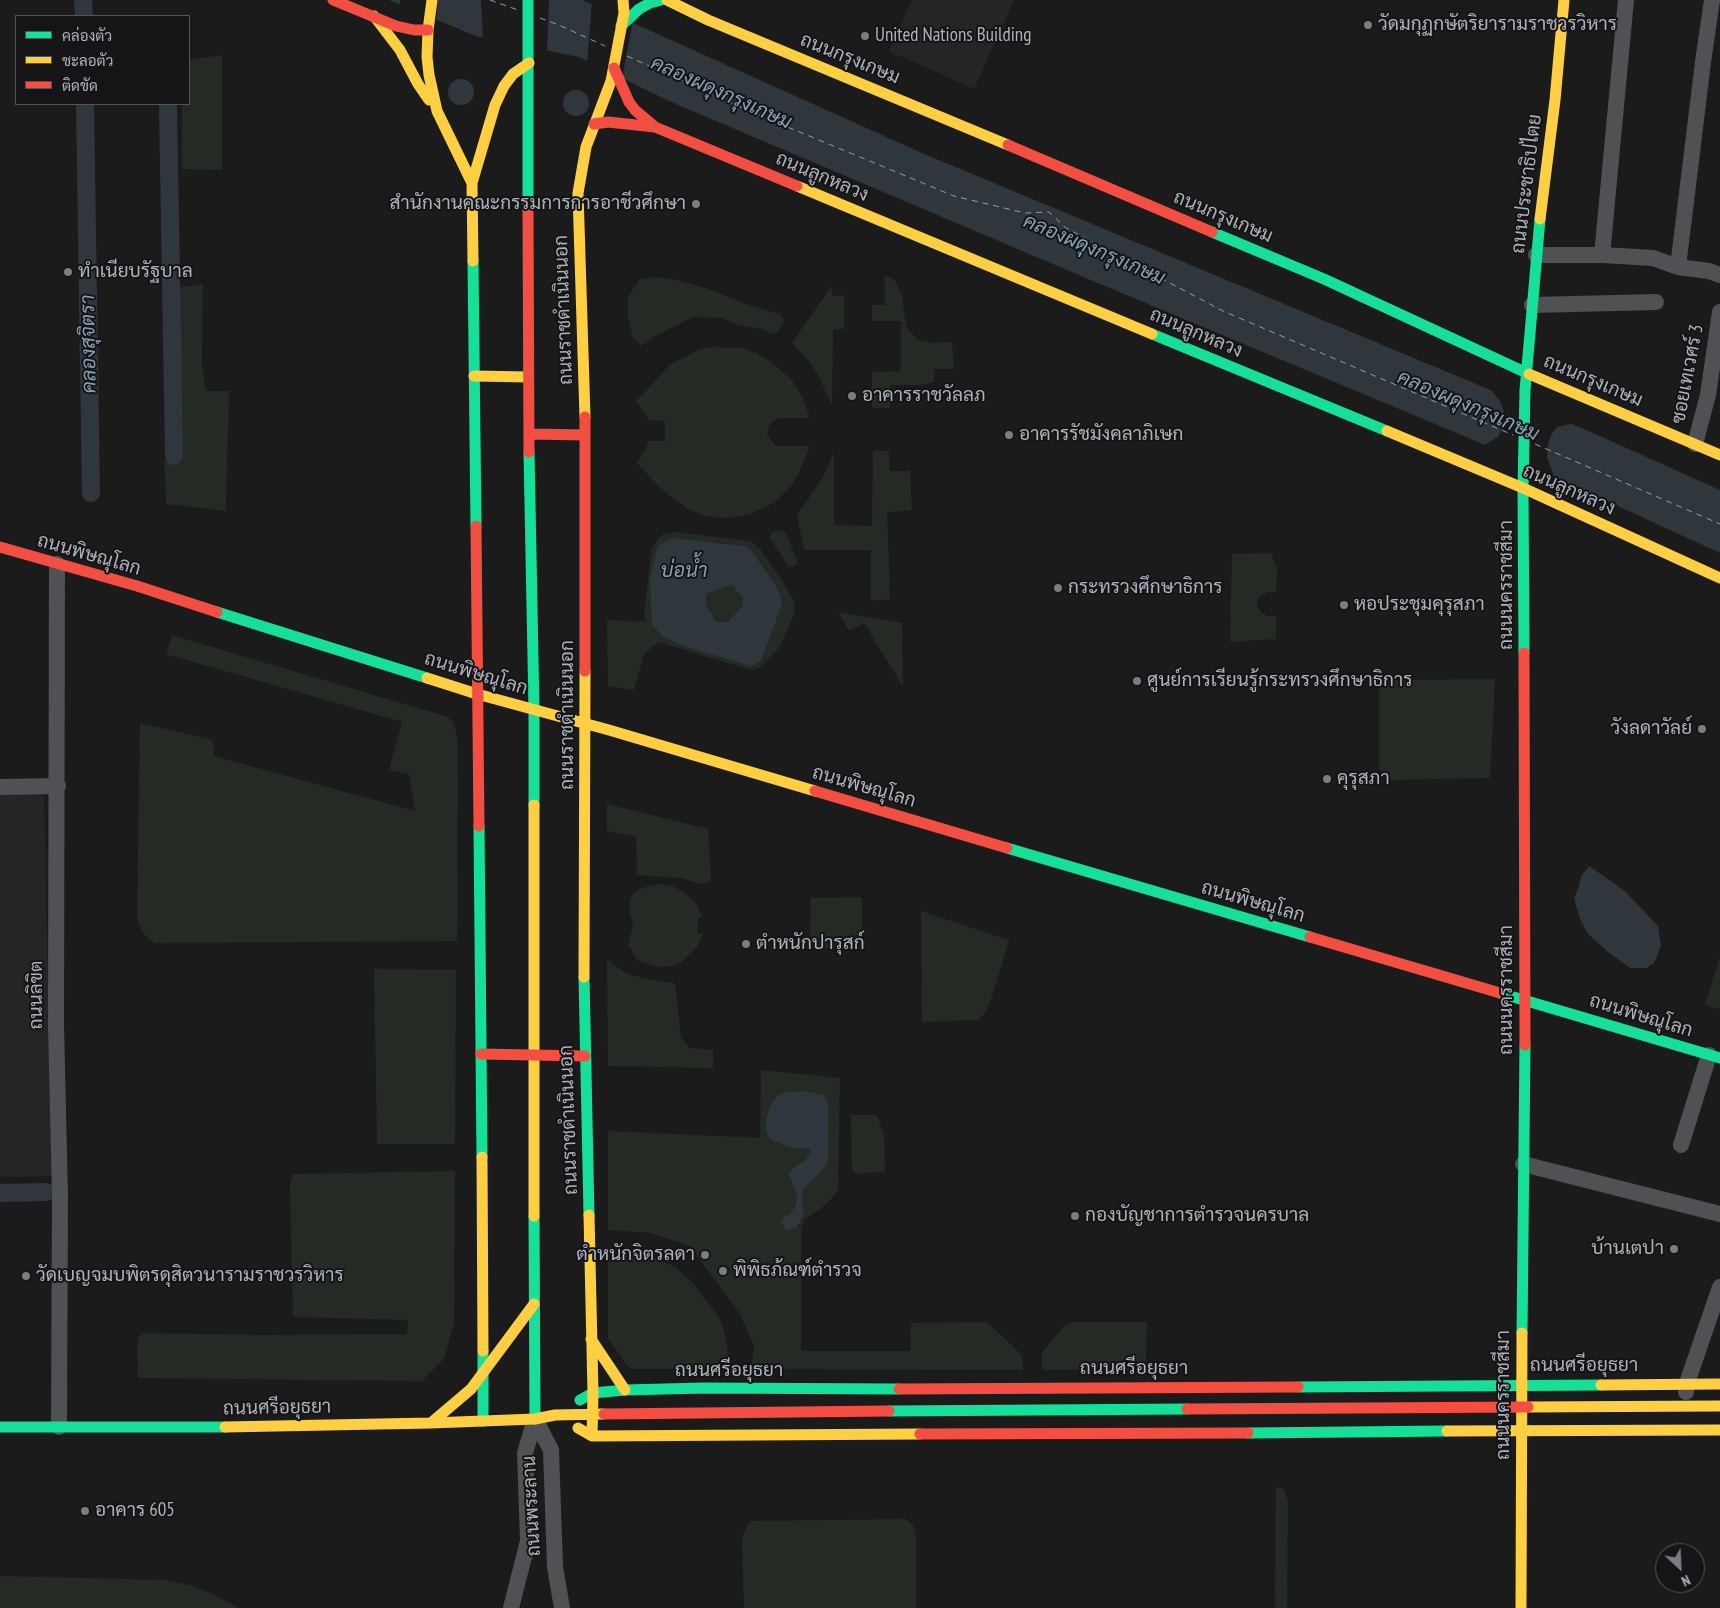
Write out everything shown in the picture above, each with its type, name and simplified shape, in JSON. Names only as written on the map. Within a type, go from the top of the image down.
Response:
[{"type":"main road","points":[[333,0],[404,28],[428,29]]},
{"type":"main road","points":[[432,0],[427,57],[437,111]]},
{"type":"main road","name":"ถนนราชดำเนินนอก","points":[[528,0],[528,377],[534,710],[535,1419]]},
{"type":"main road","name":"ถนนราชดำเนินนอก","points":[[592,1436],[590,1233],[584,1015],[585,435],[578,193],[586,147],[611,81],[624,13],[624,0]]},
{"type":"main road","points":[[621,26],[639,9],[661,0]]},
{"type":"main road","name":"ถนนกรุงเกษม","points":[[667,0],[708,20],[894,96],[1324,279],[1525,372],[1720,455]]},
{"type":"main road","name":"ถนนกรุงเกษม","points":[[690,0],[708,20]]},
{"type":"main road","name":"ถนนประชาธิปไตย","points":[[1525,372],[1564,0]]},
{"type":"main road","points":[[374,16],[400,50],[418,84],[437,111],[472,183]]},
{"type":"main road","points":[[483,1421],[472,183],[495,105],[504,86],[529,58]]},
{"type":"main road","name":"ถนนลูกหลวง","points":[[614,68],[624,94],[635,110],[655,127]]},
{"type":"main road","name":"ถนนลูกหลวง","points":[[594,124],[608,122],[655,127],[1523,488],[1720,578]]},
{"type":"main road","points":[[586,147],[634,124]]},
{"type":"main road","name":"ถนนนครราชสีมา","points":[[1521,1608],[1525,1000],[1523,488],[1525,372]]},
{"type":"main road","points":[[474,376],[528,377]]},
{"type":"main road","points":[[530,434],[585,435]]},
{"type":"main road","name":"ถนนพิษณุโลก","points":[[0,547],[137,586],[477,694],[585,724],[1714,1056]]},
{"type":"main road","points":[[481,1054],[585,1056]]},
{"type":"main road","points":[[431,1424],[471,1389],[534,1304]]},
{"type":"main road","points":[[590,1339],[625,1390]]},
{"type":"main road","points":[[431,1424],[464,1383],[481,1346]]},
{"type":"main road","name":"ถนนศรีอยุธยา","points":[[0,1427],[431,1424],[535,1419],[555,1415],[700,1413],[737,1400],[1398,1385],[1720,1384]]},
{"type":"main road","points":[[1398,1385],[1399,1408]]},
{"type":"main road","points":[[1357,1386],[1358,1408]]},
{"type":"main road","name":"ถนนศรีอยุธยา","points":[[555,1415],[593,1393],[625,1390],[737,1400],[933,1411],[1032,1410],[1121,1421],[1223,1421],[1521,1432],[1720,1430]]},
{"type":"main road","name":"ถนนศรีอยุธยา","points":[[592,1436],[1049,1434],[1121,1421],[1223,1421],[1358,1408],[1720,1406]]},
{"type":"main road","points":[[1032,1410],[1049,1434]]},
{"type":"main road","points":[[933,1411],[934,1435]]},
{"type":"main road","points":[[700,1413],[700,1435]]},
{"type":"main road","points":[[555,1415],[592,1436]]},
{"type":"street","points":[[1602,255],[1626,0]]},
{"type":"street","points":[[1678,267],[1712,0]]},
{"type":"street","points":[[1536,255],[1602,255],[1653,258],[1678,267],[1709,271],[1720,275]]},
{"type":"street","points":[[1532,305],[1656,302]]},
{"type":"street","name":"ซอยเทเวศร์ 3","points":[[1695,444],[1708,395],[1720,312]]},
{"type":"street","name":"ถนนลิขิต","points":[[57,564],[56,1024],[60,1196],[59,1427]]},
{"type":"street","points":[[0,787],[58,786]]},
{"type":"street","points":[[1681,1145],[1714,1056]]},
{"type":"street","points":[[1523,1164],[1720,1214]]},
{"type":"street","points":[[1684,1430],[1684,1406],[1687,1383],[1720,1287]]},
{"type":"street","name":"ถนนพระลาน","points":[[510,1608],[528,1541],[524,1453],[535,1419]]},
{"type":"street","name":"ถนนพระลาน","points":[[535,1419],[551,1450],[555,1567],[562,1608]]},
{"type":"shaded area","points":[[912,0],[1014,0],[974,89],[889,51]]},
{"type":"shaded area","points":[[222,55],[222,170],[182,169],[182,105],[190,105],[190,60]]},
{"type":"shaded area","points":[[885,275],[895,280],[902,295],[908,331],[919,340],[934,343],[952,342],[954,369],[934,369],[934,382],[921,385],[890,385],[890,408],[872,408],[872,372],[901,371],[901,321],[872,321],[872,305],[885,305]]},
{"type":"shaded area","points":[[653,277],[672,279],[706,288],[746,304],[780,314],[784,319],[783,324],[773,334],[761,329],[738,325],[721,318],[693,317],[659,334],[641,346],[632,336],[628,316],[628,297],[639,280]]},
{"type":"shaded area","points":[[203,284],[202,365],[206,391],[229,391],[226,511],[166,504],[164,461],[182,462],[177,341],[180,287]]},
{"type":"shaded area","points":[[832,285],[832,296],[844,295],[844,329],[833,329],[832,406],[818,375],[808,360],[792,343]]},
{"type":"shaded area","points":[[712,347],[741,348],[757,353],[770,361],[792,380],[802,396],[810,418],[778,418],[770,424],[767,433],[776,446],[810,446],[792,485],[774,503],[750,514],[740,516],[721,518],[706,516],[689,510],[661,489],[637,463],[646,449],[648,441],[665,441],[665,421],[649,420],[636,401],[671,364],[698,350]]},
{"type":"shaded area","points":[[873,451],[889,451],[890,471],[910,471],[912,510],[887,512],[890,599],[871,601],[871,550],[804,550],[797,515],[822,479],[834,452],[834,525],[872,526]]},
{"type":"shaded area","points":[[776,531],[786,533],[798,563],[795,565],[789,567],[769,537],[771,533]]},
{"type":"shaded area","points":[[674,532],[751,541],[761,550],[794,601],[795,612],[779,648],[762,666],[754,670],[741,667],[659,642],[644,654],[634,690],[608,686],[607,620],[646,622],[644,613],[652,548],[661,535]],"holes":[[[718,543],[748,547],[774,583],[781,607],[761,661],[650,578]]]},
{"type":"shaded area","points":[[1271,553],[1277,569],[1276,592],[1261,595],[1257,602],[1258,608],[1262,613],[1268,616],[1276,616],[1276,639],[1230,642],[1232,554]]},
{"type":"shaded area","points":[[732,585],[743,598],[743,605],[729,621],[723,622],[715,619],[706,604],[706,599],[708,593]]},
{"type":"shaded area","points":[[838,612],[902,623],[903,687],[864,623],[849,631]]},
{"type":"shaded area","points":[[172,635],[448,717],[454,723],[458,744],[457,941],[154,943],[143,933],[137,920],[140,723],[213,740],[214,756],[415,811],[409,774],[389,770],[402,722],[166,654]]},
{"type":"shaded area","points":[[1495,679],[1490,778],[1387,780],[1379,769],[1379,680]]},
{"type":"shaded area","points":[[44,789],[52,1176],[0,1177],[0,791]]},
{"type":"shaded area","points":[[607,804],[708,829],[711,881],[700,884],[680,878],[637,875],[636,837],[607,831]]},
{"type":"shaded area","points":[[658,884],[673,886],[690,897],[697,905],[702,917],[698,918],[698,934],[703,934],[697,947],[683,961],[672,966],[657,967],[637,960],[628,945],[633,924],[629,911],[630,899],[635,892]]},
{"type":"shaded area","points":[[862,897],[862,945],[855,948],[810,948],[811,898]]},
{"type":"shaded area","points":[[921,911],[1009,940],[990,1003],[979,1020],[922,1022]]},
{"type":"shaded area","points":[[1720,957],[1720,1009],[1705,1005]]},
{"type":"shaded area","points":[[607,959],[631,975],[675,983],[681,1037],[689,1048],[713,1050],[713,1068],[608,1066]]},
{"type":"shaded area","points":[[374,969],[456,970],[455,1144],[377,1144]]},
{"type":"shaded area","points":[[761,1070],[840,1078],[838,1190],[828,1203],[804,1220],[801,1231],[801,1351],[910,1351],[911,1323],[987,1322],[1022,1355],[1023,1370],[751,1369],[754,1346],[740,1314],[690,1246],[650,1233],[608,1230],[608,1131],[760,1138]]},
{"type":"shaded area","points":[[851,1115],[877,1115],[884,1135],[885,1171],[856,1174],[852,1169]]},
{"type":"shaded area","points":[[455,1171],[454,1323],[444,1359],[422,1381],[138,1378],[137,1345],[139,1337],[143,1333],[261,1335],[407,1334],[408,1320],[293,1317],[290,1184],[293,1174]]},
{"type":"shaded area","points":[[608,1248],[653,1257],[675,1267],[692,1282],[722,1323],[727,1344],[729,1369],[630,1369],[608,1339]]},
{"type":"shaded area","points":[[1073,1322],[1147,1322],[1146,1369],[1042,1370],[1042,1352],[1064,1326]]},
{"type":"shaded area","points":[[1276,1487],[1283,1488],[1288,1501],[1287,1608],[1275,1608]]},
{"type":"shaded area","points":[[905,1519],[913,1525],[916,1535],[916,1608],[744,1608],[742,1537],[747,1526],[752,1521]]},
{"type":"shaded area","points":[[0,1576],[164,1580],[190,1585],[215,1595],[238,1608],[0,1608]]},
{"type":"water","name":"คลองผดุงกรุงเกษม","points":[[389,0],[582,0],[922,153],[1584,429],[1720,490],[1720,553],[1483,444],[669,101],[579,57],[476,36]]},
{"type":"water","points":[[461,79],[470,83],[474,92],[470,101],[461,105],[452,101],[448,92],[452,83]]},
{"type":"water","points":[[576,90],[585,94],[589,103],[585,112],[576,116],[567,112],[563,103],[567,94]]},
{"type":"water","name":"บ่อน้ำ","points":[[672,538],[748,547],[781,596],[781,607],[761,661],[751,666],[687,647],[662,636],[652,624],[650,578],[658,546]],"holes":[[[732,585],[743,598],[743,605],[729,621],[723,622],[715,620],[706,604],[708,593]]]},
{"type":"water","points":[[1589,866],[1625,891],[1658,926],[1661,946],[1654,963],[1646,968],[1630,968],[1609,953],[1588,934],[1580,919],[1574,898],[1581,876]]},
{"type":"water","points":[[804,1091],[824,1095],[828,1103],[828,1160],[823,1170],[804,1188],[802,1199],[804,1212],[797,1227],[789,1230],[785,1229],[781,1222],[783,1218],[791,1213],[796,1205],[797,1195],[789,1174],[795,1166],[805,1161],[811,1151],[808,1148],[791,1148],[770,1139],[766,1131],[766,1120],[770,1106],[776,1097],[786,1092]]},
{"type":"pier","points":[[400,0],[438,0],[436,23],[399,8]]},
{"type":"pier","points":[[481,0],[549,0],[547,53],[483,40]]},
{"type":"pier","points":[[592,2],[633,20],[622,79],[587,63]]},
{"type":"pier","points":[[1489,387],[1575,423],[1557,427],[1551,435],[1547,457],[1555,479],[1483,446],[1498,437],[1503,425],[1504,412],[1500,401]]},
{"type":"waterway","name":"คลองสุจิตรา","points":[[83,0],[84,15]]},
{"type":"waterway","name":"คลองสุจิตรา","points":[[85,105],[91,493]]},
{"type":"waterway","points":[[168,105],[174,456]]},
{"type":"waterway","points":[[0,1193],[46,1192]]},
{"type":"ferry route","points":[[490,0],[518,10]]},
{"type":"ferry route","points":[[540,18],[605,46]]},
{"type":"ferry route","points":[[627,56],[761,116],[954,196],[1025,213],[1049,212],[1066,228],[1223,311],[1513,435]]},
{"type":"ferry route","points":[[1535,444],[1720,524]]},
{"type":"traffic: fast","points":[[528,0],[528,209]]},
{"type":"traffic: fast","points":[[621,26],[639,9],[661,0]]},
{"type":"traffic: fast","points":[[1524,653],[1523,488],[1525,390],[1540,219]]},
{"type":"traffic: fast","points":[[1212,232],[1324,279],[1529,374]]},
{"type":"traffic: fast","points":[[473,261],[476,526]]},
{"type":"traffic: fast","points":[[1152,334],[1387,431]]},
{"type":"traffic: fast","points":[[529,452],[534,805]]},
{"type":"traffic: fast","points":[[217,612],[427,678]]},
{"type":"traffic: fast","points":[[479,826],[482,1157]]},
{"type":"traffic: fast","points":[[1007,848],[1310,937]]},
{"type":"traffic: fast","points":[[584,977],[589,1215]]},
{"type":"traffic: fast","points":[[1500,993],[1720,1058]]},
{"type":"traffic: fast","points":[[1522,1333],[1525,1045]]},
{"type":"traffic: fast","points":[[534,1216],[535,1419]]},
{"type":"traffic: fast","points":[[483,1351],[483,1421]]},
{"type":"traffic: fast","points":[[1298,1387],[1601,1385]]},
{"type":"traffic: fast","points":[[580,1400],[593,1393],[625,1390],[703,1388],[899,1389]]},
{"type":"traffic: fast","points":[[889,1411],[1187,1409]]},
{"type":"traffic: fast","points":[[0,1427],[225,1427]]},
{"type":"traffic: fast","points":[[1248,1433],[1447,1431]]},
{"type":"traffic: slow","points":[[432,0],[428,30],[427,57],[429,75],[437,111],[472,183],[473,261]]},
{"type":"traffic: slow","points":[[585,417],[578,193],[586,147],[611,81],[624,13],[623,0]]},
{"type":"traffic: slow","points":[[667,0],[708,20],[1008,145]]},
{"type":"traffic: slow","points":[[1540,219],[1555,100],[1564,0]]},
{"type":"traffic: slow","points":[[374,16],[400,50],[429,100]]},
{"type":"traffic: slow","points":[[472,183],[495,105],[504,86],[513,74],[529,63]]},
{"type":"traffic: slow","points":[[797,186],[1152,334]]},
{"type":"traffic: slow","points":[[1529,374],[1720,455]]},
{"type":"traffic: slow","points":[[474,376],[528,377]]},
{"type":"traffic: slow","points":[[1387,431],[1523,488],[1720,578]]},
{"type":"traffic: slow","points":[[584,977],[585,671]]},
{"type":"traffic: slow","points":[[427,678],[815,791]]},
{"type":"traffic: slow","points":[[534,805],[534,1216]]},
{"type":"traffic: slow","points":[[482,1157],[483,1351]]},
{"type":"traffic: slow","points":[[589,1215],[593,1393],[592,1436]]},
{"type":"traffic: slow","points":[[431,1423],[471,1389],[534,1304]]},
{"type":"traffic: slow","points":[[1521,1608],[1522,1333]]},
{"type":"traffic: slow","points":[[591,1339],[625,1390]]},
{"type":"traffic: slow","points":[[1601,1385],[1720,1384]]},
{"type":"traffic: slow","points":[[1528,1407],[1720,1406]]},
{"type":"traffic: slow","points":[[225,1427],[431,1423],[535,1419],[555,1415],[604,1414]]},
{"type":"traffic: slow","points":[[578,1428],[592,1436],[920,1434]]},
{"type":"traffic: slow","points":[[1447,1431],[1720,1430]]},
{"type":"traffic: jam","points":[[333,0],[396,26],[414,30],[428,30]]},
{"type":"traffic: jam","points":[[614,68],[629,102],[635,110],[655,127]]},
{"type":"traffic: jam","points":[[594,124],[608,122],[655,127],[797,186]]},
{"type":"traffic: jam","points":[[1008,145],[1212,232]]},
{"type":"traffic: jam","points":[[528,209],[529,452]]},
{"type":"traffic: jam","points":[[585,417],[585,671]]},
{"type":"traffic: jam","points":[[530,434],[585,435]]},
{"type":"traffic: jam","points":[[476,526],[479,826]]},
{"type":"traffic: jam","points":[[0,547],[137,586],[217,612]]},
{"type":"traffic: jam","points":[[1524,653],[1525,1045]]},
{"type":"traffic: jam","points":[[815,791],[1007,848]]},
{"type":"traffic: jam","points":[[1310,937],[1500,993]]},
{"type":"traffic: jam","points":[[481,1054],[585,1056]]},
{"type":"traffic: jam","points":[[899,1389],[1298,1387]]},
{"type":"traffic: jam","points":[[1187,1409],[1528,1407]]},
{"type":"traffic: jam","points":[[604,1414],[889,1411]]},
{"type":"traffic: jam","points":[[920,1434],[1248,1433]]},
{"type":"place","name":"วัดมกุฏกษัตริยารามราชวรวิหาร","points":[[1368,25]]},
{"type":"place","name":"United Nations Building","points":[[865,36]]},
{"type":"place","name":"สำนักงานคณะกรรมการการอาชีวศึกษา","points":[[696,204]]},
{"type":"place","name":"ทำเนียบรัฐบาล","points":[[68,272]]},
{"type":"place","name":"อาคารราชวัลลภ","points":[[852,396]]},
{"type":"place","name":"อาคารรัชมังคลาภิเษก","points":[[1009,435]]},
{"type":"place","name":"กระทรวงศึกษาธิการ","points":[[1058,588]]},
{"type":"place","name":"หอประชุมคุรุสภา","points":[[1344,605]]},
{"type":"place","name":"ศูนย์การเรียนรู้กระทรวงศึกษาธิการ","points":[[1137,681]]},
{"type":"place","name":"วังลดาวัลย์","points":[[1702,729]]},
{"type":"place","name":"คุรุสภา","points":[[1327,779]]},
{"type":"place","name":"ตำหนักปารุสก์","points":[[746,944]]},
{"type":"place","name":"กองบัญชาการตำรวจนครบาล","points":[[1075,1216]]},
{"type":"place","name":"บ้านเตปา","points":[[1674,1249]]},
{"type":"place","name":"ตำหนักจิตรลดา","points":[[705,1255]]},
{"type":"place","name":"พิพิธภ้ณฑ์ตำรวจ","points":[[723,1271]]},
{"type":"place","name":"วัดเบญจมบพิตรดุสิตวนารามราชวรวิหาร","points":[[26,1276]]},
{"type":"place","name":"อาคาร 605","points":[[85,1511]]}]
